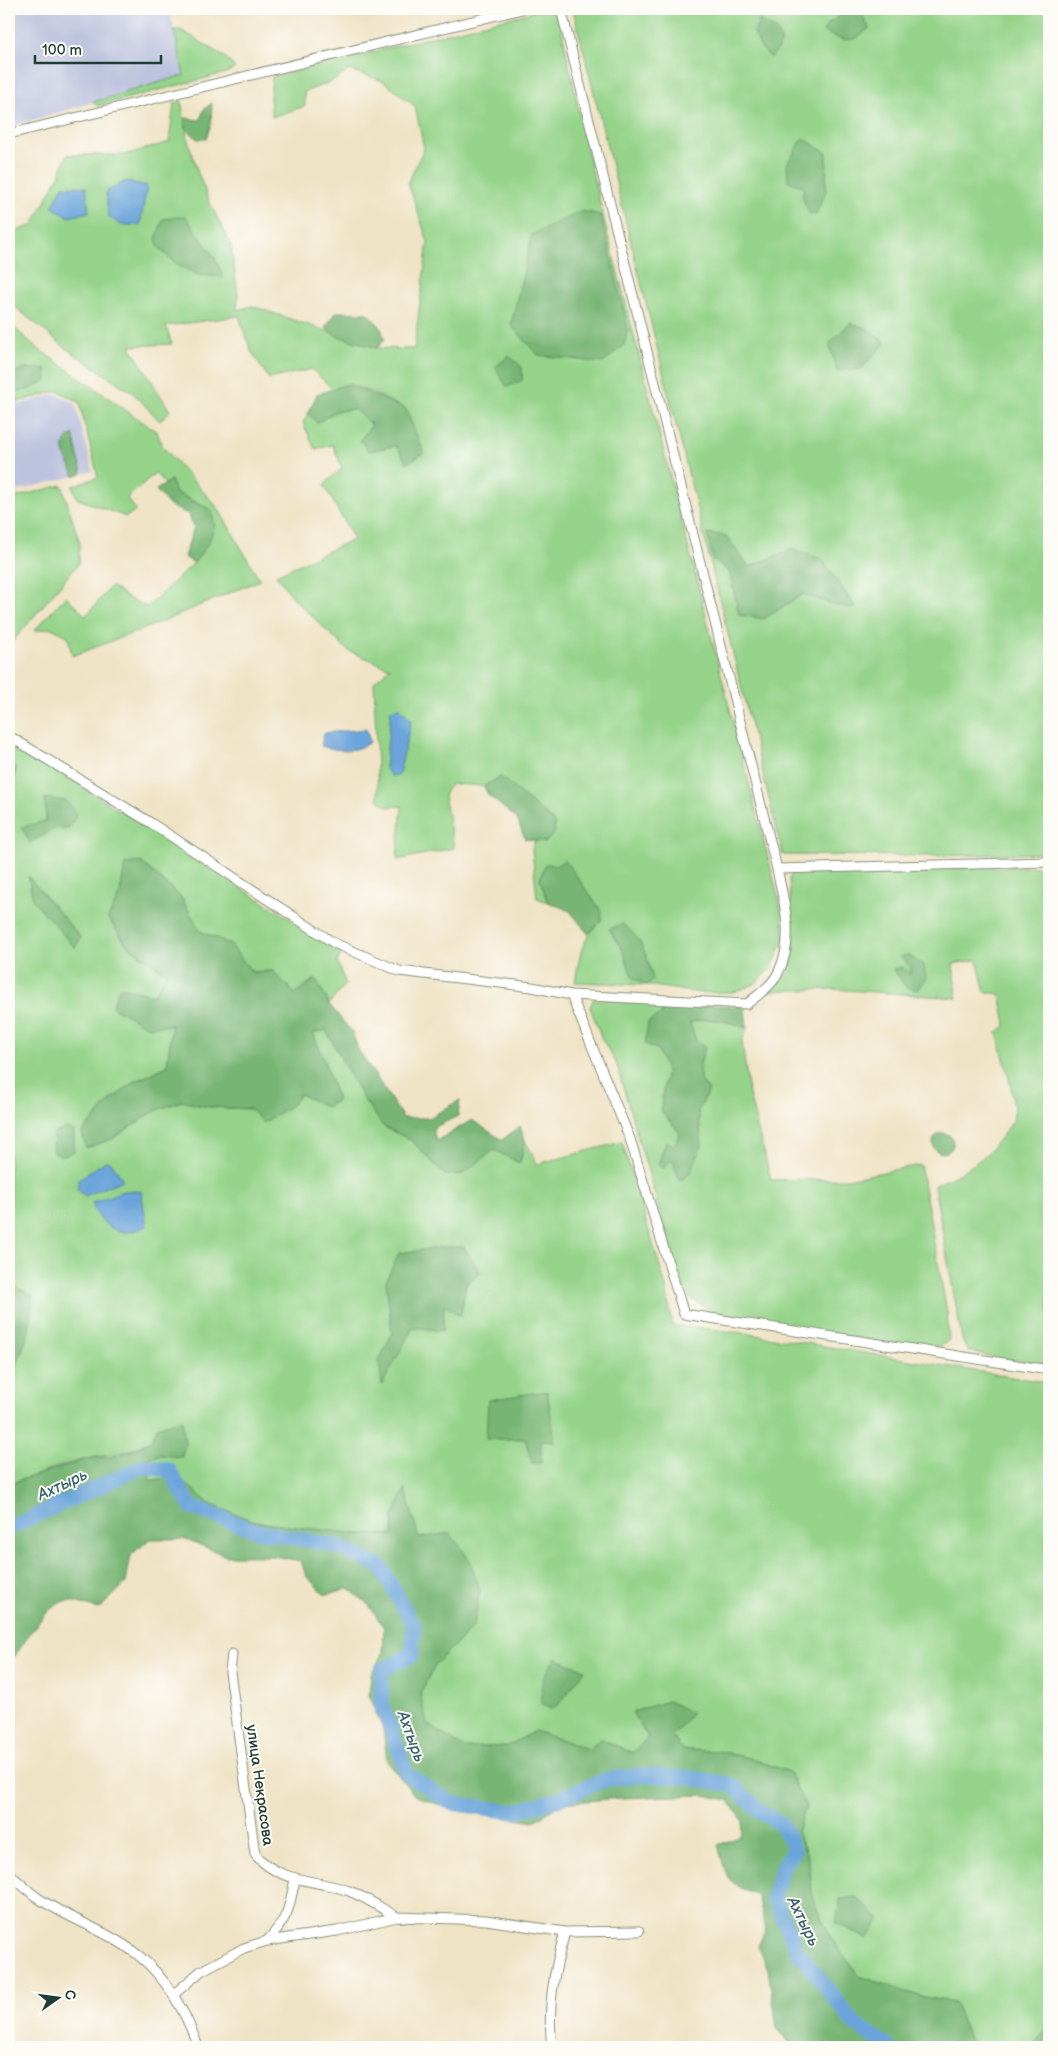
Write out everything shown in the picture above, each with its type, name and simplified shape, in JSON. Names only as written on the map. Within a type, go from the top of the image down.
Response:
[{"type":"street","points":[[9,134],[522,9]]},
{"type":"street","points":[[9,736],[152,823],[334,942],[400,971],[532,987],[571,994],[747,1004],[765,989],[779,972],[789,939],[777,870],[561,9]]},
{"type":"street","points":[[777,870],[1049,862]]},
{"type":"street","points":[[571,994],[630,1139],[684,1314],[1049,1370]]},
{"type":"street","name":"улица Некрасова","points":[[232,1654],[230,1672],[255,1854],[263,1864],[295,1879],[349,1891],[396,1917]]},
{"type":"street","points":[[9,1873],[40,1899],[138,1955],[156,1972],[173,1996],[192,2029],[198,2047]]},
{"type":"street","points":[[267,1941],[283,1922],[295,1879]]},
{"type":"street","name":"улица Некрасова","points":[[173,1996],[201,1971],[244,1948],[267,1941],[337,1931],[396,1917],[486,1920],[565,1932],[639,1931]]},
{"type":"street","points":[[552,2047],[549,2022],[554,1973],[565,1932]]},
{"type":"shaded area","points":[[9,9],[169,9],[185,75],[9,127]]},
{"type":"shaded area","points":[[56,394],[75,403],[93,471],[9,493],[9,407]]},
{"type":"green space","points":[[573,9],[1049,9],[1049,853],[933,856],[783,855]]},
{"type":"green space","points":[[850,9],[860,13],[866,22],[869,28],[863,34],[847,40],[823,31],[829,23]]},
{"type":"green space","points":[[552,10],[559,18],[594,180],[781,908],[785,938],[772,968],[755,984],[734,992],[701,993],[645,985],[575,982],[582,949],[589,935],[601,921],[540,879],[548,902],[537,898],[532,850],[535,839],[546,842],[501,777],[484,786],[451,784],[444,795],[454,848],[397,860],[402,806],[387,807],[378,799],[374,682],[390,668],[347,650],[296,601],[276,575],[354,539],[324,485],[342,468],[333,445],[315,449],[303,423],[308,414],[317,423],[336,411],[354,409],[372,425],[406,409],[373,393],[348,384],[332,389],[312,369],[269,379],[251,351],[239,316],[166,326],[172,344],[130,346],[170,411],[160,421],[133,393],[67,349],[9,302],[9,233],[32,226],[59,176],[67,155],[124,155],[169,142],[174,104],[181,100],[188,141],[198,173],[210,203],[231,245],[238,295],[237,310],[252,306],[377,348],[414,349],[428,242],[408,183],[424,148],[415,106],[383,81],[349,70],[335,80],[304,92],[305,106],[272,117],[270,98],[272,77],[536,11]]},
{"type":"green space","points":[[759,20],[776,30],[782,43],[771,58],[761,48],[754,33]]},
{"type":"green space","points":[[174,30],[181,30],[225,57],[235,68],[226,73],[97,106],[93,102],[184,75]]},
{"type":"green space","points":[[212,103],[211,124],[206,139],[197,139],[186,128],[185,118],[200,120],[204,109]]},
{"type":"green space","points":[[803,138],[827,153],[826,191],[816,215],[809,213],[802,196],[804,187],[788,181],[787,164]]},
{"type":"green space","points":[[582,211],[601,215],[628,328],[624,345],[603,363],[538,355],[511,325],[532,235]]},
{"type":"green space","points":[[185,216],[215,258],[223,277],[199,275],[177,265],[158,247],[156,239],[163,219]]},
{"type":"green space","points":[[336,312],[367,313],[380,326],[385,340],[377,348],[337,336],[325,328]]},
{"type":"green space","points":[[9,323],[37,348],[157,432],[162,446],[218,508],[260,580],[144,629],[72,656],[68,636],[51,628],[34,631],[66,596],[86,616],[111,586],[128,598],[147,607],[194,563],[209,542],[211,510],[175,492],[171,480],[165,484],[155,473],[127,498],[136,510],[126,517],[78,499],[72,486],[98,477],[79,402],[58,391],[9,404]]},
{"type":"green space","points":[[850,323],[869,329],[885,343],[861,369],[837,371],[829,344]]},
{"type":"green space","points":[[509,356],[522,367],[522,380],[507,387],[495,367]]},
{"type":"green space","points":[[46,368],[47,380],[28,390],[9,392],[9,374],[23,369]]},
{"type":"green space","points":[[348,384],[406,409],[424,453],[407,463],[396,446],[368,451],[360,440],[372,425],[354,409],[336,411],[317,423],[308,414],[317,394]]},
{"type":"green space","points":[[73,434],[82,473],[74,476],[64,453],[65,444]]},
{"type":"green space","points":[[171,480],[175,492],[211,510],[215,525],[209,542],[194,563],[184,557],[194,527],[188,514],[170,506],[156,490]]},
{"type":"green space","points":[[62,485],[80,544],[79,563],[9,646],[9,499]]},
{"type":"green space","points":[[707,533],[726,536],[749,567],[792,549],[822,559],[856,608],[838,606],[803,594],[764,619],[739,615],[729,571],[713,560]]},
{"type":"green space","points":[[9,740],[342,952],[337,962],[346,984],[329,1004],[316,979],[305,985],[295,994],[273,971],[252,972],[230,944],[200,931],[181,897],[125,864],[120,894],[108,918],[127,945],[167,974],[154,995],[172,1025],[167,1066],[132,1083],[109,1102],[82,1132],[86,1147],[112,1139],[155,1111],[181,1101],[209,1107],[250,1109],[293,1104],[300,1094],[327,1107],[338,1100],[313,1033],[327,1030],[362,1097],[384,1127],[411,1140],[445,1175],[494,1150],[520,1163],[525,1140],[537,1164],[622,1142],[666,1287],[672,1325],[744,1333],[1049,1383],[1049,2027],[1031,2047],[972,2047],[955,2003],[919,1996],[859,1976],[831,1938],[812,1900],[809,1860],[797,1831],[806,1807],[789,1772],[749,1758],[719,1751],[683,1750],[672,1736],[692,1712],[633,1712],[648,1737],[632,1753],[601,1739],[589,1749],[535,1731],[508,1746],[464,1748],[427,1724],[420,1692],[436,1664],[474,1626],[450,1533],[419,1538],[405,1490],[393,1517],[393,1535],[299,1529],[274,1525],[228,1512],[210,1504],[178,1481],[162,1479],[150,1481],[148,1458],[159,1455],[151,1441],[115,1454],[70,1463],[9,1484]]},
{"type":"green space","points":[[9,763],[16,768],[9,807]]},
{"type":"green space","points":[[501,777],[554,822],[555,832],[546,842],[525,839],[517,819],[488,795],[484,786]]},
{"type":"green space","points":[[45,798],[67,801],[77,814],[69,828],[54,829],[30,843],[22,827],[46,821]]},
{"type":"green space","points":[[565,860],[602,912],[601,921],[588,934],[570,911],[548,902],[540,879],[545,864],[557,865]]},
{"type":"green space","points":[[141,862],[181,897],[200,931],[230,944],[252,972],[273,971],[295,994],[316,979],[329,1004],[352,1032],[358,1049],[403,1118],[429,1118],[460,1100],[458,1116],[433,1128],[436,1141],[472,1120],[502,1140],[520,1126],[525,1140],[520,1163],[494,1150],[463,1174],[445,1175],[411,1140],[384,1127],[362,1097],[326,1030],[313,1033],[338,1100],[326,1107],[300,1094],[293,1104],[263,1123],[250,1109],[209,1107],[181,1101],[155,1111],[112,1139],[86,1148],[82,1133],[109,1102],[132,1083],[167,1066],[172,1025],[148,1027],[112,1007],[119,987],[154,995],[167,974],[127,945],[108,918],[120,894],[125,864]]},
{"type":"green space","points":[[1049,866],[1049,1365],[988,1356],[967,1350],[962,1339],[934,1185],[964,1171],[982,1158],[990,1151],[1013,1120],[1014,1112],[1011,1090],[997,1033],[1006,1024],[1000,994],[985,992],[977,960],[953,964],[957,998],[833,989],[769,991],[788,973],[794,953],[789,878],[794,872]]},
{"type":"green space","points":[[28,876],[81,938],[75,948],[33,900]]},
{"type":"green space","points":[[622,924],[635,935],[646,956],[653,980],[645,985],[632,977],[623,951],[609,929]]},
{"type":"green space","points":[[907,955],[924,965],[926,979],[918,990],[906,987],[893,969],[901,967],[910,974],[911,967],[900,957]]},
{"type":"green space","points":[[594,999],[665,1002],[661,1015],[657,1049],[667,1071],[662,1096],[662,1112],[680,1133],[674,1146],[666,1142],[672,1158],[702,1146],[698,1111],[709,1090],[701,1080],[700,1075],[700,1064],[705,1047],[696,1041],[690,1023],[711,1019],[747,1028],[742,1041],[749,1095],[771,1180],[847,1179],[920,1165],[947,1312],[949,1340],[942,1346],[921,1348],[768,1324],[709,1310],[687,1296],[673,1257],[616,1063],[602,1039],[590,1007]]},
{"type":"green space","points":[[665,1002],[745,1007],[747,1028],[712,1019],[690,1023],[696,1041],[705,1047],[700,1064],[700,1075],[704,1085],[709,1090],[698,1111],[702,1146],[690,1173],[680,1181],[672,1159],[664,1168],[658,1164],[666,1141],[674,1146],[680,1133],[662,1112],[662,1096],[667,1071],[657,1049],[645,1044],[648,1022],[661,1015]]},
{"type":"green space","points":[[67,1128],[74,1131],[74,1151],[62,1156],[53,1152],[54,1133]]},
{"type":"green space","points":[[943,1133],[950,1136],[953,1143],[950,1150],[943,1153],[936,1150],[933,1143],[936,1136]]},
{"type":"green space","points":[[445,1247],[464,1247],[481,1273],[466,1283],[461,1316],[444,1305],[443,1331],[413,1327],[382,1385],[379,1361],[392,1333],[386,1281],[399,1253]]},
{"type":"green space","points":[[9,1284],[33,1296],[29,1331],[16,1368],[9,1370]]},
{"type":"green space","points":[[547,1391],[555,1441],[541,1440],[541,1463],[532,1463],[525,1439],[486,1439],[488,1400]]},
{"type":"green space","points":[[182,1419],[185,1442],[182,1457],[159,1455],[148,1458],[150,1481],[164,1478],[184,1482],[210,1504],[256,1522],[357,1534],[393,1535],[393,1517],[405,1489],[419,1538],[450,1533],[470,1560],[480,1590],[474,1626],[436,1664],[420,1693],[427,1724],[465,1748],[508,1746],[535,1731],[589,1749],[601,1739],[632,1753],[648,1737],[632,1712],[668,1701],[692,1713],[672,1736],[683,1750],[719,1751],[749,1758],[789,1772],[806,1807],[797,1831],[809,1860],[813,1900],[831,1938],[859,1976],[919,1996],[955,2003],[972,2047],[793,2047],[777,2028],[768,1969],[758,1946],[766,1929],[758,1896],[733,1883],[723,1865],[718,1845],[741,1836],[743,1821],[728,1800],[704,1795],[622,1798],[562,1803],[533,1822],[449,1808],[415,1796],[387,1761],[383,1729],[369,1697],[371,1674],[383,1654],[384,1628],[369,1605],[348,1588],[325,1595],[306,1576],[301,1561],[273,1556],[226,1556],[186,1539],[150,1539],[131,1555],[126,1583],[99,1609],[69,1601],[61,1602],[44,1616],[9,1664],[9,1541],[12,1539],[9,1537],[9,1484],[90,1458],[113,1456],[133,1450],[151,1441],[157,1427]]},
{"type":"green space","points":[[555,1658],[585,1670],[559,1704],[551,1709],[542,1705],[542,1681]]},
{"type":"green space","points":[[856,1897],[880,1919],[867,1939],[836,1923],[840,1899]]},
{"type":"green space","points":[[1049,2027],[1049,2047],[1031,2047]]},
{"type":"water","points":[[126,181],[147,186],[140,225],[121,225],[108,216],[106,192]]},
{"type":"water","points":[[63,186],[86,187],[89,212],[70,217],[52,207]]},
{"type":"water","points":[[400,708],[411,720],[399,775],[391,776],[385,768],[391,710]]},
{"type":"water","points":[[366,729],[370,742],[364,746],[341,750],[321,746],[324,733]]},
{"type":"water","points":[[106,1161],[111,1162],[123,1180],[85,1196],[77,1189],[79,1179]]},
{"type":"water","points":[[123,1191],[141,1191],[147,1226],[127,1232],[115,1230],[100,1219],[92,1203]]},
{"type":"waterway","name":"Ахтырь","points":[[9,1528],[144,1466],[169,1470],[191,1507],[257,1531],[336,1546],[381,1567],[414,1626],[412,1655],[382,1670],[381,1703],[407,1774],[451,1803],[513,1812],[558,1799],[607,1779],[644,1775],[691,1778],[732,1785],[760,1811],[782,1825],[794,1850],[783,1866],[773,1897],[798,1952],[854,2023],[888,2047]]}]
